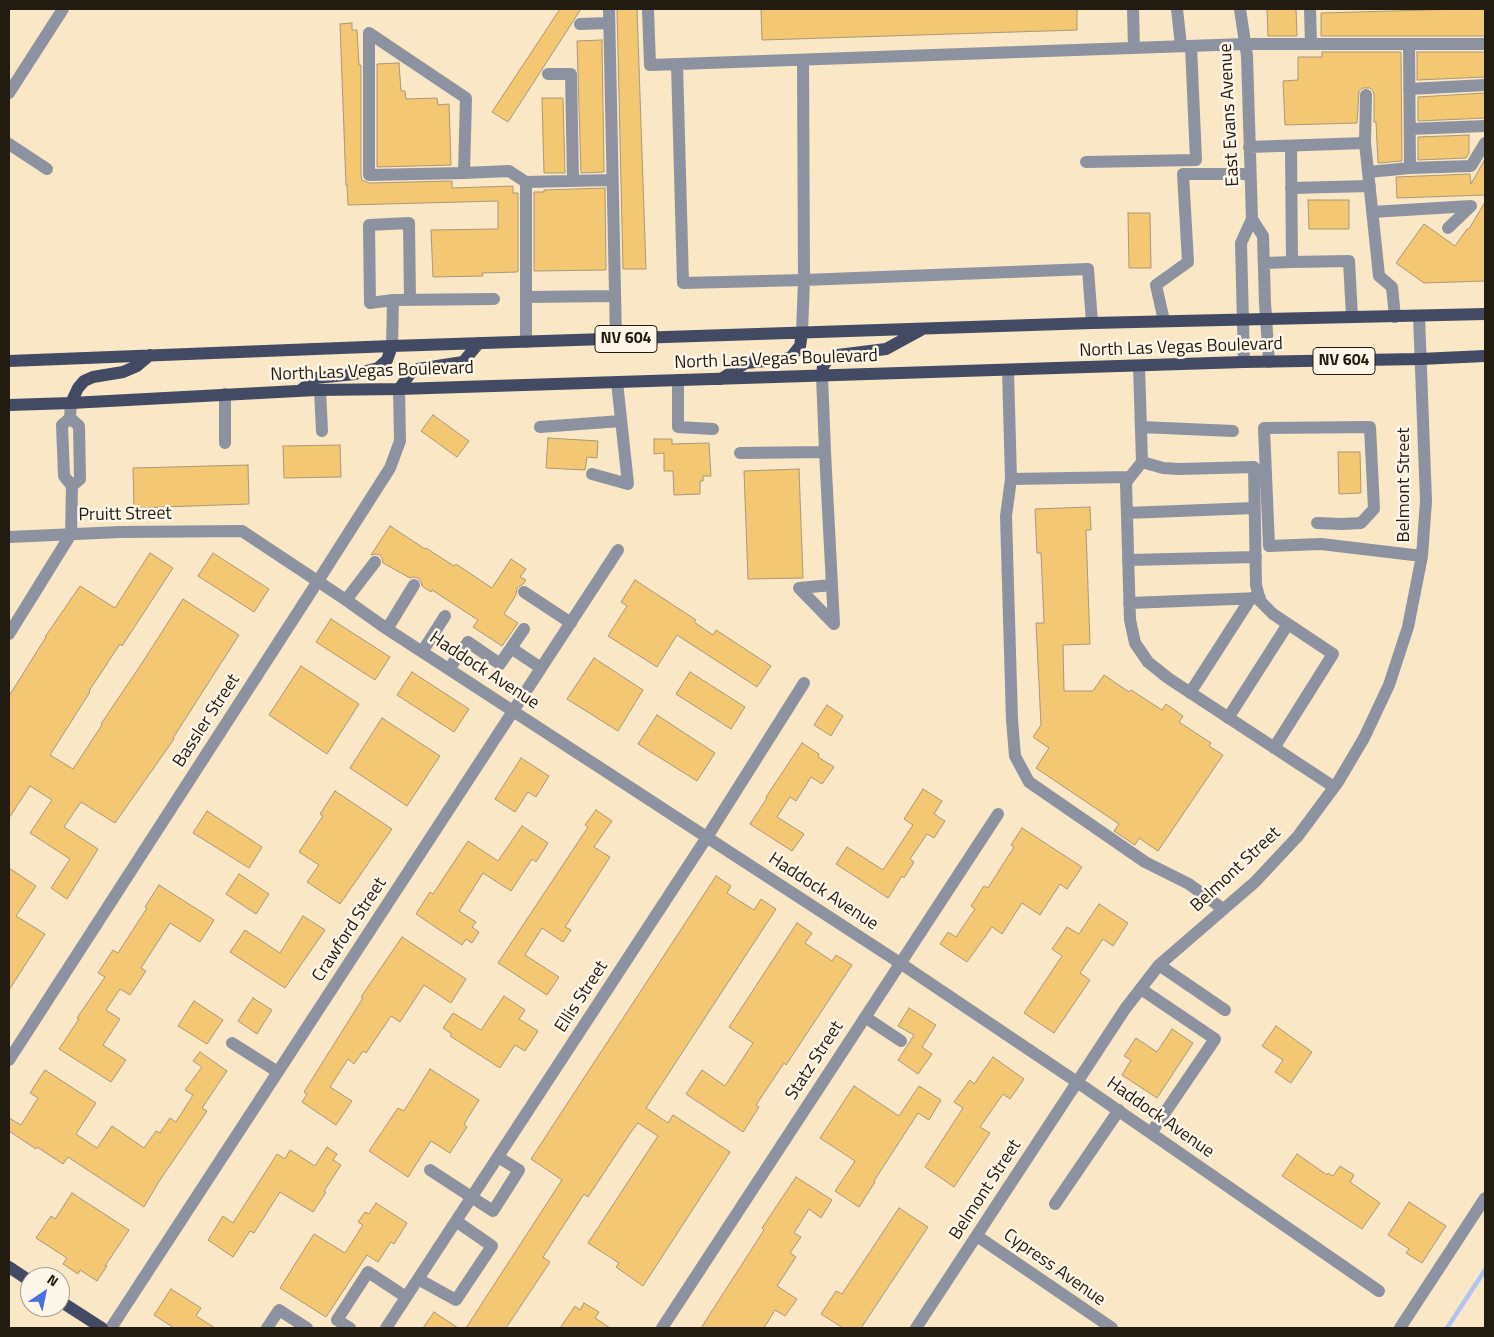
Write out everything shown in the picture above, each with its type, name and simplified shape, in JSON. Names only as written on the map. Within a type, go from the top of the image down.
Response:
[{"type":"main road","name":"North Las Vegas Boulevard","points":[[9,362],[392,346],[1092,323],[1485,314]]},
{"type":"main road","points":[[822,375],[823,366],[830,357],[886,349],[924,329]]},
{"type":"main road","points":[[721,379],[746,363],[791,357],[800,346],[802,333]]},
{"type":"main road","points":[[399,389],[410,374],[418,368],[463,362],[479,344]]},
{"type":"main road","points":[[301,390],[316,378],[355,374],[378,368],[387,360],[392,346]]},
{"type":"main road","points":[[71,403],[78,388],[84,381],[93,377],[124,372],[137,366],[150,355]]},
{"type":"main road","name":"North Las Vegas Boulevard","points":[[9,405],[301,390],[399,389],[1244,362],[1420,360],[1485,356]]},
{"type":"main road","points":[[9,1267],[20,1274]]},
{"type":"main road","points":[[70,1307],[102,1328]]},
{"type":"street","points":[[9,92],[63,9]]},
{"type":"street","points":[[609,9],[616,339]]},
{"type":"street","points":[[648,9],[650,65],[1245,44],[1485,44]]},
{"type":"street","points":[[1133,9],[1134,48]]},
{"type":"street","points":[[1086,162],[1196,160],[1186,46],[1177,9]]},
{"type":"street","name":"East Evans Avenue","points":[[1240,9],[1247,56],[1252,219],[1241,243],[1244,362]]},
{"type":"street","points":[[1310,9],[1311,44]]},
{"type":"street","points":[[580,24],[609,23]]},
{"type":"street","points":[[464,173],[466,98],[369,33],[370,175],[464,173],[509,171],[526,182],[612,180]]},
{"type":"street","points":[[1409,44],[1410,168]]},
{"type":"street","points":[[802,333],[804,280],[804,60]]},
{"type":"street","points":[[677,64],[683,283],[1088,269],[1092,323]]},
{"type":"street","points":[[548,74],[571,74],[573,181]]},
{"type":"street","points":[[1409,89],[1485,85]]},
{"type":"street","points":[[1366,95],[1368,172],[1379,276],[1392,287],[1395,317]]},
{"type":"street","points":[[1410,130],[1485,126]]},
{"type":"street","points":[[1250,147],[1366,143]]},
{"type":"street","points":[[1368,172],[1410,168],[1471,166],[1485,143]]},
{"type":"street","points":[[9,144],[47,169]]},
{"type":"street","points":[[1291,146],[1292,262]]},
{"type":"street","points":[[1164,321],[1156,285],[1188,262],[1183,174],[1250,174]]},
{"type":"street","points":[[526,182],[526,342]]},
{"type":"street","points":[[1291,188],[1370,186]]},
{"type":"street","points":[[1372,212],[1471,206],[1448,228]]},
{"type":"street","name":"East Evans Avenue","points":[[1252,219],[1263,236],[1269,362]]},
{"type":"street","points":[[410,300],[409,223],[370,225],[370,302],[494,299]]},
{"type":"street","points":[[1264,263],[1349,261],[1352,317]]},
{"type":"street","points":[[526,297],[615,296]]},
{"type":"street","points":[[392,346],[393,300]]},
{"type":"street","name":"Belmont Street","points":[[916,1328],[1125,1008],[1159,965],[1255,882],[1298,836],[1334,787],[1364,738],[1389,685],[1408,627],[1422,556],[1426,501],[1419,316]]},
{"type":"street","points":[[1139,366],[1142,462],[1126,483],[1129,603],[1130,620],[1135,643],[1148,662],[1168,678],[1334,787]]},
{"type":"street","points":[[1008,370],[1011,479],[1006,516],[1012,720],[1015,756],[1029,782],[1145,862],[1189,884],[1223,909]]},
{"type":"street","points":[[822,375],[832,585]]},
{"type":"street","points":[[678,380],[678,427],[713,429]]},
{"type":"street","points":[[592,474],[628,484],[617,382]]},
{"type":"street","name":"Bassler Street","points":[[9,1060],[390,468],[400,441],[399,389]]},
{"type":"street","points":[[320,390],[322,432]]},
{"type":"street","points":[[225,394],[225,443]]},
{"type":"street","points":[[9,634],[72,534],[72,486],[64,476],[62,449],[62,425],[70,418],[71,403]]},
{"type":"street","points":[[70,418],[80,426],[80,479],[72,486]]},
{"type":"street","points":[[540,427],[621,421]]},
{"type":"street","points":[[1318,523],[1361,523],[1374,509],[1370,426],[1264,428],[1269,546],[1321,544],[1422,556]]},
{"type":"street","points":[[1141,427],[1233,431]]},
{"type":"street","points":[[740,454],[825,452]]},
{"type":"street","points":[[1142,462],[1163,468],[1179,469],[1254,467],[1255,598],[1190,693]]},
{"type":"street","points":[[1011,479],[1130,477]]},
{"type":"street","points":[[1127,513],[1254,508]]},
{"type":"street","name":"Haddock Avenue","points":[[242,531],[422,652],[900,963],[1118,1110],[1379,1291]]},
{"type":"street","name":"Pruitt Street","points":[[9,537],[242,531]]},
{"type":"street","name":"Crawford Street","points":[[111,1328],[618,550]]},
{"type":"street","points":[[1128,560],[1256,556]]},
{"type":"street","points":[[346,600],[375,562]]},
{"type":"street","points":[[387,629],[414,585]]},
{"type":"street","points":[[524,592],[571,622]]},
{"type":"street","points":[[1129,603],[1255,598],[1260,600],[1273,614],[1333,654],[1274,748]]},
{"type":"street","points":[[422,652],[445,616]]},
{"type":"street","points":[[1228,718],[1288,624]]},
{"type":"street","points":[[449,669],[468,642],[500,664],[524,629]]},
{"type":"street","points":[[511,648],[541,668]]},
{"type":"street","name":"Ellis Street","points":[[386,1328],[707,837],[804,682]]},
{"type":"street","name":"Statz Street","points":[[662,1328],[998,814]]},
{"type":"street","points":[[1159,965],[1225,1010]]},
{"type":"street","points":[[1141,989],[1216,1039],[1151,1133]]},
{"type":"street","points":[[865,1017],[901,1041]]},
{"type":"street","points":[[232,1043],[278,1072]]},
{"type":"street","points":[[1055,1204],[1118,1110]]},
{"type":"street","points":[[430,1170],[493,1211],[519,1170],[498,1157]]},
{"type":"street","points":[[1400,1328],[1485,1198]]},
{"type":"street","points":[[418,1278],[456,1300],[487,1254],[492,1246],[456,1221]]},
{"type":"street","name":"Cypress Avenue","points":[[977,1236],[1112,1328]]},
{"type":"street","points":[[350,1328],[337,1320],[368,1272],[406,1297]]},
{"type":"street","points":[[267,1328],[279,1310],[308,1328]]},
{"type":"building","points":[[560,9],[581,9],[508,122],[492,112]]},
{"type":"building","points":[[617,9],[637,9],[646,269],[623,269]]},
{"type":"building","points":[[761,9],[1077,9],[1077,30],[762,40]]},
{"type":"building","points":[[1267,9],[1296,9],[1297,36],[1268,36]]},
{"type":"building","points":[[1485,9],[1485,36],[1321,36],[1321,13]]},
{"type":"building","points":[[352,23],[352,30],[357,30],[359,65],[361,65],[362,180],[369,183],[452,181],[452,188],[513,186],[513,193],[518,193],[517,272],[482,273],[483,276],[433,277],[431,230],[498,229],[498,201],[348,205],[340,24]]},
{"type":"building","points":[[602,40],[604,172],[581,173],[577,41]]},
{"type":"building","points":[[1322,52],[1401,52],[1402,161],[1378,163],[1376,122],[1374,122],[1374,95],[1370,88],[1363,88],[1359,91],[1357,123],[1285,125],[1283,81],[1298,80],[1298,57],[1322,57]]},
{"type":"building","points":[[1417,52],[1485,52],[1485,77],[1417,80]]},
{"type":"building","points":[[399,63],[401,91],[405,91],[406,99],[437,98],[438,105],[449,104],[451,165],[377,167],[377,64]]},
{"type":"building","points":[[1485,93],[1485,118],[1418,121],[1418,97]]},
{"type":"building","points":[[542,98],[563,98],[565,173],[544,173]]},
{"type":"building","points":[[1469,135],[1469,153],[1466,158],[1418,160],[1418,137]]},
{"type":"building","points":[[1485,159],[1485,195],[1397,198],[1396,177],[1470,174],[1471,184]]},
{"type":"building","points":[[605,188],[606,270],[534,271],[534,192]]},
{"type":"building","points":[[1308,200],[1349,200],[1349,229],[1309,229]]},
{"type":"building","points":[[1485,202],[1485,281],[1424,283],[1396,263],[1424,224],[1455,246],[1467,229],[1469,229]]},
{"type":"building","points":[[1128,213],[1150,213],[1151,268],[1129,268]]},
{"type":"building","points":[[433,415],[469,441],[457,457],[421,431]]},
{"type":"building","points":[[548,438],[598,441],[597,458],[587,457],[585,470],[546,468]]},
{"type":"building","points":[[654,439],[672,439],[672,444],[709,443],[711,476],[703,476],[703,481],[700,481],[700,494],[674,495],[673,471],[664,471],[664,453],[654,454]]},
{"type":"building","points":[[340,445],[341,477],[284,478],[283,446]]},
{"type":"building","points":[[1338,452],[1360,452],[1361,493],[1339,494]]},
{"type":"building","points":[[248,465],[249,504],[134,508],[133,468]]},
{"type":"building","points":[[799,469],[803,578],[748,579],[744,471]]},
{"type":"building","points":[[1090,507],[1091,530],[1086,530],[1090,644],[1063,645],[1064,691],[1093,691],[1104,675],[1129,692],[1131,690],[1162,710],[1166,704],[1183,716],[1179,722],[1211,743],[1209,746],[1223,755],[1158,851],[1139,838],[1135,845],[1114,831],[1119,824],[1036,768],[1049,748],[1033,737],[1041,725],[1036,623],[1044,623],[1041,553],[1037,553],[1035,509]]},
{"type":"building","points":[[390,526],[454,566],[456,564],[492,588],[511,559],[526,569],[520,577],[526,580],[517,588],[516,595],[504,614],[518,623],[502,646],[473,627],[478,620],[432,590],[431,592],[422,586],[418,578],[410,578],[383,563],[380,555],[371,555]]},
{"type":"building","points":[[150,553],[173,568],[122,646],[120,644],[89,691],[50,755],[73,769],[183,599],[239,635],[174,739],[115,823],[81,802],[64,827],[98,849],[67,899],[51,888],[70,859],[30,833],[52,800],[30,786],[9,818],[9,696],[45,637],[80,586],[115,608]]},
{"type":"building","points":[[213,553],[269,589],[254,612],[198,576]]},
{"type":"building","points":[[635,580],[696,620],[694,622],[713,635],[716,630],[771,666],[757,687],[677,635],[657,667],[608,636],[627,606],[621,602]]},
{"type":"building","points":[[331,619],[390,657],[375,680],[316,642]]},
{"type":"building","points":[[594,658],[643,690],[618,731],[567,699]]},
{"type":"building","points":[[301,666],[359,704],[327,754],[269,715]]},
{"type":"building","points":[[412,672],[469,709],[454,732],[397,695]]},
{"type":"building","points":[[690,672],[745,707],[731,729],[676,694]]},
{"type":"building","points":[[827,705],[843,716],[831,736],[814,725]]},
{"type":"building","points":[[657,715],[715,753],[697,781],[638,744]]},
{"type":"building","points":[[382,718],[440,756],[407,806],[350,768]]},
{"type":"building","points":[[802,743],[819,754],[818,757],[834,767],[822,784],[811,777],[796,801],[790,797],[777,817],[804,834],[792,851],[750,824]]},
{"type":"building","points":[[521,758],[549,776],[536,797],[528,792],[515,812],[495,799]]},
{"type":"building","points":[[923,789],[942,801],[934,814],[945,821],[934,838],[927,834],[910,859],[914,862],[904,878],[902,876],[888,898],[836,864],[847,847],[883,870],[913,825],[904,819]]},
{"type":"building","points":[[335,791],[392,829],[340,904],[307,882],[319,865],[299,852],[323,816],[320,814]]},
{"type":"building","points":[[596,810],[612,821],[594,847],[610,857],[565,927],[571,930],[563,942],[542,928],[525,955],[559,977],[547,995],[498,963],[588,827],[585,825]]},
{"type":"building","points":[[207,811],[262,847],[249,868],[193,833]]},
{"type":"building","points":[[522,826],[548,843],[536,862],[532,859],[511,891],[483,873],[459,911],[476,922],[472,927],[479,932],[472,943],[466,939],[462,945],[416,914],[430,892],[433,894],[468,841],[498,861]]},
{"type":"building","points":[[1022,828],[1082,867],[1067,889],[1060,884],[1040,915],[1022,903],[1002,934],[992,927],[967,962],[940,944],[948,932],[956,937],[975,909],[971,906],[984,886],[988,888],[1014,847],[1011,845]]},
{"type":"building","points":[[9,868],[36,886],[16,916],[45,934],[9,990]]},
{"type":"building","points":[[239,874],[269,894],[256,914],[226,894]]},
{"type":"building","points":[[716,876],[731,886],[727,893],[754,910],[761,899],[776,909],[646,1108],[668,1123],[673,1115],[730,1152],[643,1286],[616,1267],[619,1263],[588,1243],[658,1136],[638,1123],[588,1197],[584,1194],[543,1257],[550,1262],[506,1328],[466,1328],[562,1180],[531,1159]]},
{"type":"building","points":[[159,885],[214,920],[200,942],[170,923],[141,968],[146,971],[130,995],[120,989],[106,1010],[120,1019],[103,1045],[126,1060],[111,1082],[59,1049],[79,1019],[77,1018],[105,977],[98,973],[113,950],[118,953],[147,908],[145,907]]},
{"type":"building","points":[[1099,904],[1128,923],[1113,946],[1103,939],[1080,973],[1090,980],[1054,1033],[1024,1013],[1062,956],[1052,949],[1067,927],[1079,934]]},
{"type":"building","points":[[303,916],[325,930],[285,988],[230,952],[245,930],[280,953]]},
{"type":"building","points":[[797,923],[812,933],[805,943],[832,961],[836,955],[852,965],[786,1065],[784,1063],[756,1105],[759,1107],[743,1132],[686,1094],[702,1070],[725,1086],[753,1043],[729,1027]]},
{"type":"building","points":[[402,937],[466,979],[451,1003],[424,985],[400,1022],[391,1016],[366,1053],[363,1051],[354,1064],[348,1059],[330,1087],[352,1101],[336,1125],[302,1102],[307,1094],[304,1092],[363,998],[361,997]]},
{"type":"building","points":[[504,996],[525,1010],[519,1019],[538,1031],[525,1051],[515,1045],[500,1068],[450,1036],[452,1034],[443,1028],[453,1013],[481,1030]]},
{"type":"building","points":[[253,998],[272,1010],[257,1034],[238,1021]]},
{"type":"building","points":[[194,1001],[223,1020],[207,1044],[178,1026]]},
{"type":"building","points":[[909,1008],[936,1025],[922,1047],[932,1054],[918,1074],[898,1060],[914,1035],[898,1026]]},
{"type":"building","points":[[1276,1026],[1312,1052],[1291,1083],[1275,1072],[1283,1060],[1262,1046]]},
{"type":"building","points":[[1172,1029],[1193,1043],[1157,1098],[1122,1075],[1131,1060],[1124,1056],[1136,1038],[1157,1052]]},
{"type":"building","points":[[200,1052],[227,1071],[202,1108],[207,1111],[144,1207],[68,1157],[63,1164],[9,1131],[9,1118],[21,1125],[38,1098],[30,1093],[45,1070],[96,1103],[76,1134],[97,1148],[112,1126],[144,1148],[156,1131],[160,1133],[170,1118],[176,1122],[193,1095],[185,1090],[202,1067],[193,1061]]},
{"type":"building","points":[[993,1057],[1024,1079],[1010,1099],[1003,1094],[980,1127],[990,1133],[954,1187],[925,1167],[963,1108],[954,1102],[970,1080],[974,1084]]},
{"type":"building","points":[[430,1069],[479,1100],[464,1124],[467,1127],[450,1153],[431,1141],[408,1177],[369,1151],[398,1108],[404,1111]]},
{"type":"building","points":[[854,1086],[899,1116],[919,1086],[941,1100],[929,1120],[918,1113],[859,1207],[835,1191],[855,1161],[820,1138]]},
{"type":"building","points":[[327,1147],[337,1154],[333,1160],[341,1165],[313,1212],[280,1192],[254,1233],[250,1231],[233,1257],[208,1240],[223,1216],[233,1223],[277,1154],[285,1159],[290,1150],[315,1166]]},
{"type":"building","points":[[1297,1154],[1327,1175],[1328,1173],[1333,1176],[1340,1166],[1354,1175],[1350,1182],[1380,1203],[1362,1229],[1282,1176]]},
{"type":"building","points":[[796,1177],[832,1200],[821,1218],[809,1209],[794,1233],[801,1237],[790,1253],[796,1257],[777,1286],[797,1299],[785,1316],[775,1310],[764,1328],[701,1328],[764,1230],[762,1228]]},
{"type":"building","points":[[72,1193],[129,1230],[97,1281],[80,1270],[78,1274],[63,1264],[67,1258],[36,1238],[51,1216],[55,1219]]},
{"type":"building","points":[[1409,1202],[1446,1226],[1422,1263],[1406,1253],[1409,1249],[1388,1235]]},
{"type":"building","points":[[376,1203],[407,1223],[394,1244],[391,1242],[378,1262],[367,1255],[326,1317],[280,1288],[314,1234],[345,1253],[363,1225],[358,1222],[365,1212],[369,1214]]},
{"type":"building","points":[[899,1208],[928,1227],[861,1328],[843,1328],[821,1314],[836,1291],[842,1294]]},
{"type":"building","points":[[171,1289],[201,1308],[196,1316],[215,1328],[174,1328],[154,1315]]},
{"type":"building","points":[[584,1303],[599,1312],[595,1318],[610,1328],[560,1328],[575,1306],[580,1310]]},
{"type":"building","points":[[434,1312],[458,1328],[423,1328]]},
{"type":"waterway","points":[[1447,1328],[1485,1270]]}]
